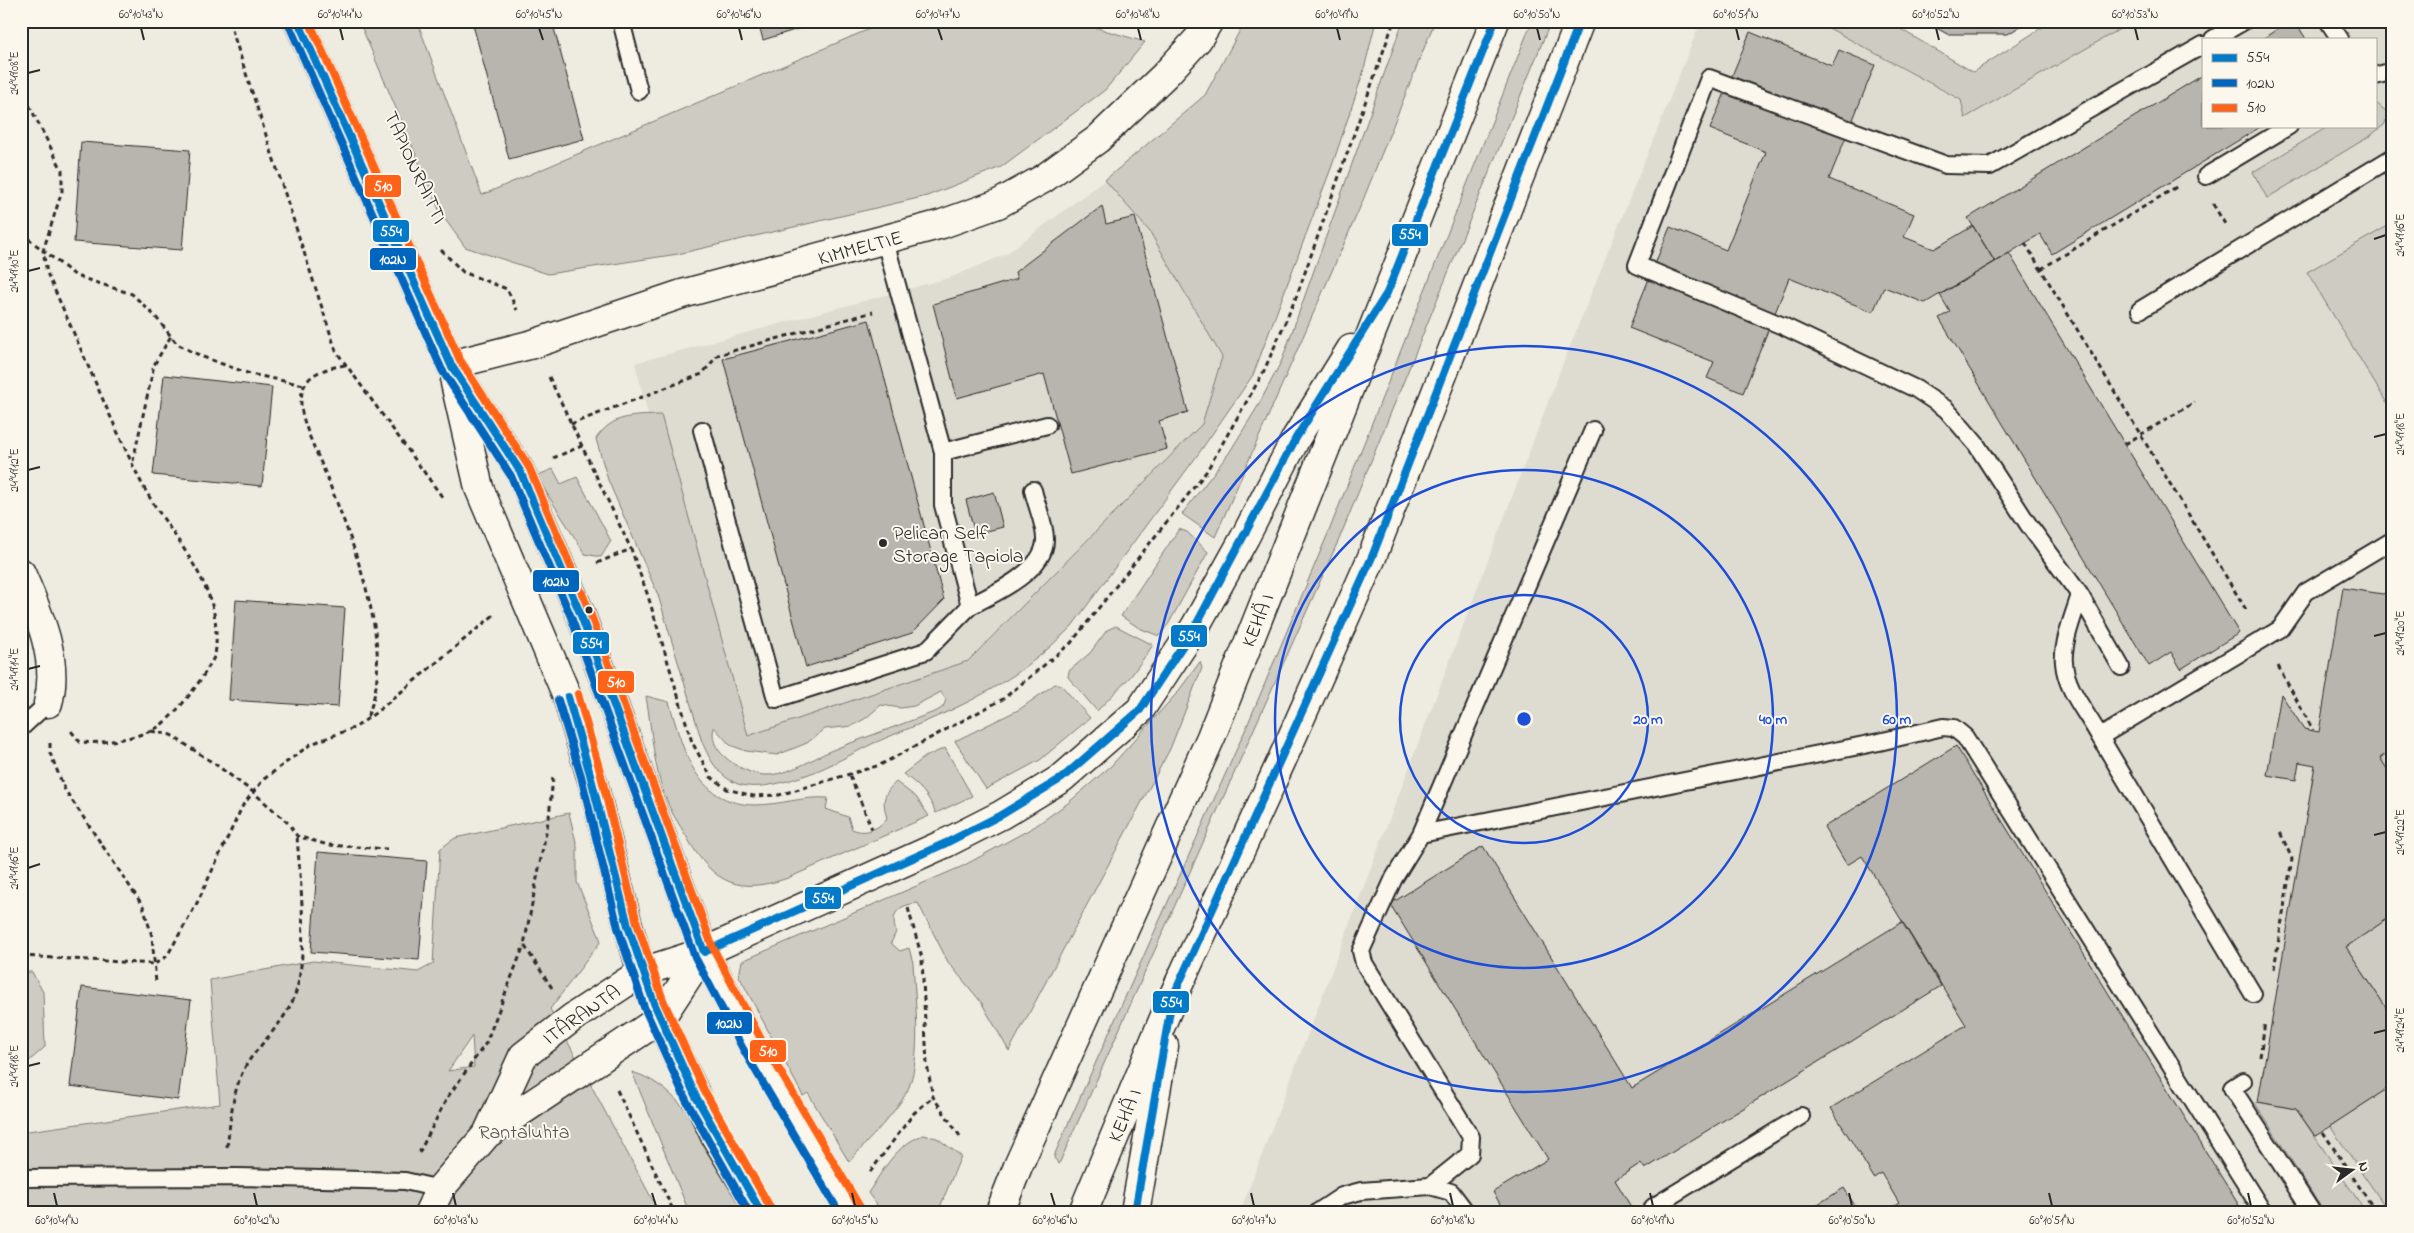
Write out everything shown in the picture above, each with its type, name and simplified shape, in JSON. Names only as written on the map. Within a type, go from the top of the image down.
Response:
[{"type":"main road","points":[[298,21],[451,365],[520,471],[580,613],[704,952],[752,1044],[851,1212]]},
{"type":"main road","name":"KIMMELTIE","points":[[451,365],[533,344],[682,294],[885,241],[942,224],[998,204],[1043,179],[1080,154],[1145,96],[1198,39],[1209,21]]},
{"type":"main road","name":"KEHÄ I","points":[[1000,1212],[1018,1166],[1211,737],[1495,21]]},
{"type":"main road","name":"KEHÄ I","points":[[1083,1212],[1172,999],[1281,762],[1372,557],[1580,21]]},
{"type":"main road","points":[[704,952],[946,843],[1001,815],[1062,778],[1140,710],[1195,627],[1245,537],[1296,438],[1387,293]]},
{"type":"main road","points":[[451,365],[479,488],[567,696],[593,783],[627,922],[642,972],[660,1019],[716,1136],[762,1212]]},
{"type":"main road","points":[[21,573],[38,612],[50,661],[52,690],[48,703]]},
{"type":"main road","name":"ITÄRANTA","points":[[434,1200],[487,1134],[523,1056],[572,1018],[642,972],[704,952]]},
{"type":"main road","name":"ITÄRANTA","points":[[487,1134],[583,1072],[660,1019],[704,952]]},
{"type":"main road","points":[[1135,1212],[1172,999]]},
{"type":"lane","points":[[621,21],[639,92]]},
{"type":"lane","points":[[2215,38],[2244,21]]},
{"type":"lane","points":[[2328,21],[2339,38]]},
{"type":"lane","points":[[2120,667],[2080,595],[2028,524],[1976,444],[1946,409],[1916,389],[1783,326],[1637,265],[1709,78],[1946,165],[1990,166],[2202,46]]},
{"type":"lane","points":[[2376,76],[2393,71]]},
{"type":"lane","points":[[2206,176],[2286,128]]},
{"type":"lane","points":[[2140,310],[2393,157]]},
{"type":"lane","points":[[885,241],[943,452],[943,505],[970,606]]},
{"type":"lane","points":[[943,452],[1047,424]]},
{"type":"lane","points":[[702,430],[776,699],[926,651],[970,606],[1011,584],[1038,560],[1045,540],[1033,490]]},
{"type":"lane","points":[[1430,1186],[1470,1154],[1471,1137],[1364,962],[1361,951],[1394,878],[1421,834],[1593,430]]},
{"type":"lane","points":[[2100,737],[2280,629],[2306,592],[2393,540]]},
{"type":"lane","points":[[2080,595],[2068,636],[2064,663],[2073,692],[2253,994]]},
{"type":"lane","points":[[21,728],[48,703]]},
{"type":"lane","points":[[1421,834],[1879,742],[1943,727],[1954,728],[1965,738],[2263,1212]]},
{"type":"lane","points":[[2243,1081],[2232,1088],[2312,1212]]},
{"type":"lane","points":[[1656,1212],[1653,1206],[1802,1116]]},
{"type":"lane","points":[[21,1178],[222,1177],[405,1180],[434,1200]]},
{"type":"lane","points":[[1318,1212],[1342,1196],[1361,1191],[1430,1186],[1451,1192],[1466,1212]]},
{"type":"path","points":[[229,21],[293,215],[330,338],[345,365],[446,502]]},
{"type":"path","name":"TAPIONRAITTI","points":[[436,245],[463,272],[507,289],[630,549],[648,596],[692,742],[711,777],[726,789],[753,796],[779,795],[850,776],[880,765],[1003,699],[1071,643],[1206,472],[1263,373],[1297,294],[1394,21]]},
{"type":"path","points":[[21,88],[62,170],[62,191],[43,251],[47,273],[140,481],[192,564],[209,597],[216,630],[215,655],[201,678],[168,720],[151,731],[129,737],[90,743]]},
{"type":"path","points":[[2040,270],[2183,183]]},
{"type":"path","points":[[21,233],[76,276],[132,294],[155,316],[177,344],[203,357],[250,374],[304,384]]},
{"type":"path","points":[[2025,243],[2263,639],[2313,730]]},
{"type":"path","points":[[571,424],[702,374],[718,355],[902,304]]},
{"type":"path","points":[[133,462],[154,365],[171,336]]},
{"type":"path","points":[[345,365],[322,369],[312,375],[304,384],[300,402],[308,431],[342,516],[374,617],[379,668],[374,703],[366,720]]},
{"type":"path","points":[[2125,444],[2195,402]]},
{"type":"path","points":[[597,563],[630,549]]},
{"type":"path","points":[[21,956],[154,964],[167,956],[196,905],[243,805],[264,779],[311,744],[332,737],[366,720],[498,611]]},
{"type":"path","points":[[48,703],[50,753],[65,790],[143,906],[152,936],[156,983]]},
{"type":"path","points":[[151,731],[171,735],[253,792],[288,823],[297,836],[302,923],[300,972],[293,1000],[247,1064],[233,1095],[222,1177]]},
{"type":"path","points":[[405,1180],[447,1098],[486,1043],[524,945],[549,816],[554,770]]},
{"type":"path","points":[[850,776],[872,830]]},
{"type":"path","points":[[2272,976],[2292,859],[2280,832]]},
{"type":"path","points":[[297,836],[328,845],[387,849]]},
{"type":"path","points":[[908,908],[922,958],[927,1065],[933,1097],[962,1139]]},
{"type":"path","points":[[524,945],[572,1018]]},
{"type":"path","points":[[2258,1066],[2266,1014]]},
{"type":"path","points":[[868,1176],[914,1113],[933,1097]]},
{"type":"path","points":[[625,1105],[674,1212]]},
{"type":"path","points":[[2322,1132],[2376,1212]]},
{"type":"shaded area","points":[[1701,21],[1816,21],[1961,101],[1965,118],[2134,21],[2393,21],[2393,1212],[1240,1212],[1560,371]]},
{"type":"shaded area","name":"Pelican Self Storage Tapiola","points":[[1105,180],[1150,232],[1222,358],[1202,424],[966,662],[732,742],[635,363],[952,277],[1006,254]]},
{"type":"green space","points":[[359,21],[417,21],[482,195],[888,21],[1073,21],[1145,42],[1105,90],[1001,167],[927,196],[678,254],[548,274],[465,247],[440,212]]},
{"type":"green space","points":[[1245,21],[1376,21],[1363,73],[1333,163],[1253,375],[1199,453],[1072,626],[1046,651],[1008,679],[953,709],[874,743],[809,774],[764,786],[746,786],[725,777],[712,761],[702,742],[658,595],[608,480],[596,439],[609,425],[624,418],[661,415],[748,736],[968,661],[1202,424],[1222,357],[1150,232],[1105,180],[1205,95]],"holes":[[[941,692],[946,700],[943,707],[937,711],[831,750],[779,774],[757,774],[740,767],[729,761],[722,754],[716,746],[714,739],[714,727],[730,745],[746,751],[777,755],[807,743],[825,729],[852,726],[866,718],[881,705],[901,708],[914,706]]]},
{"type":"green space","points":[[1403,21],[1435,21],[1361,205],[1215,537],[1182,514],[1229,453],[1258,406],[1282,360]]},
{"type":"green space","points":[[1532,21],[1551,21],[1340,537],[1059,1164],[1054,1158],[1056,1151],[1247,726],[1329,531]]},
{"type":"green space","points":[[1816,21],[1887,21],[1973,72],[2052,21],[2134,21],[1965,118],[1961,100]]},
{"type":"green space","points":[[2376,103],[2387,112],[2385,124],[2370,136],[2267,198],[2253,172],[2326,128],[2376,128]]},
{"type":"green space","points":[[2393,223],[2393,413],[2307,272]]},
{"type":"green space","points":[[553,469],[561,484],[577,477],[611,541],[601,557],[585,554],[536,476]]},
{"type":"green space","points":[[1179,529],[1187,532],[1208,552],[1169,623],[1159,636],[1139,628],[1121,616]]},
{"type":"green space","points":[[1116,626],[1153,645],[1131,676],[1097,711],[1068,677],[1069,671],[1090,653],[1107,630]]},
{"type":"green space","points":[[1200,662],[1202,668],[1170,749],[1009,1051],[981,1002],[948,962],[918,903],[905,906],[897,911],[894,920],[896,932],[891,943],[900,951],[909,948],[913,963],[917,1042],[913,1073],[909,1087],[898,1105],[849,1162],[808,1093],[803,1096],[739,976],[742,961],[963,866],[1034,827],[1068,803],[1111,766],[1177,693]]},
{"type":"green space","points":[[1055,684],[1061,685],[1090,718],[1040,760],[986,789],[955,741],[1020,709]]},
{"type":"green space","points":[[646,696],[669,702],[686,755],[694,770],[705,784],[718,795],[734,802],[764,805],[810,798],[828,798],[826,809],[848,817],[852,829],[867,831],[876,828],[887,818],[884,807],[886,794],[896,782],[916,797],[929,816],[788,878],[756,885],[742,885],[730,882],[709,868],[699,856],[669,806],[662,789],[656,763]]},
{"type":"green space","points":[[945,748],[972,796],[936,813],[930,800],[922,790],[903,774],[925,757]]},
{"type":"green space","points":[[2393,749],[2393,778],[2380,758]]},
{"type":"green space","name":"Rantaluhta","points":[[569,813],[577,846],[577,882],[601,941],[550,1009],[659,1212],[21,1212],[21,1132],[220,1104],[210,980],[313,961],[418,972],[433,964],[440,849],[455,838]],"holes":[[[472,1036],[474,1067],[448,1071]]]},
{"type":"green space","points":[[2393,915],[2393,1018],[2346,947]]},
{"type":"green space","points":[[21,972],[32,972],[43,992],[45,1047],[21,1068]]},
{"type":"green space","points":[[632,1072],[651,1080],[669,1093],[698,1126],[742,1201],[734,1212],[689,1212]]},
{"type":"green space","points":[[2393,1085],[2393,1212],[2389,1212],[2330,1126]]},
{"type":"green space","points":[[2255,1103],[2296,1109],[2366,1212],[2324,1212]]},
{"type":"green space","points":[[923,1135],[937,1138],[961,1156],[938,1212],[882,1212],[868,1193],[891,1159],[905,1145]]},
{"type":"building","points":[[472,21],[552,21],[584,139],[509,159]]},
{"type":"building","points":[[758,21],[823,21],[763,40]]},
{"type":"building","points":[[1924,21],[2029,21],[2008,34],[1947,34]]},
{"type":"building","points":[[2290,21],[2295,21],[2305,38],[2264,38]]},
{"type":"building","points":[[1750,32],[1832,66],[1839,50],[1875,65],[1829,179],[1914,214],[1904,237],[1934,249],[1973,226],[1995,262],[1925,303],[1884,287],[1873,312],[1789,278],[1743,393],[1707,378],[1714,362],[1629,328],[1670,227],[1726,250],[1766,152],[1710,129]]},
{"type":"building","points":[[2202,76],[2202,128],[2259,128],[2052,254],[2040,234],[1995,262],[1968,218]]},
{"type":"building","points":[[81,142],[190,150],[182,250],[74,242]]},
{"type":"building","points":[[1102,206],[1106,224],[1135,217],[1188,412],[1159,421],[1167,449],[1071,474],[1044,374],[957,398],[933,304],[1017,279],[1015,272]]},
{"type":"building","points":[[2009,253],[2239,633],[2181,669],[2171,652],[2149,666],[1939,318],[1950,312],[1940,295]]},
{"type":"building","points":[[869,320],[944,600],[912,633],[806,667],[723,359]]},
{"type":"building","points":[[164,375],[272,387],[262,486],[153,475]]},
{"type":"building","points":[[994,492],[1003,527],[975,534],[966,500]]},
{"type":"building","points":[[2343,588],[2383,594],[2393,588],[2393,749],[2380,758],[2393,778],[2393,915],[2346,947],[2393,1018],[2393,1071],[2390,1073],[2393,1085],[2315,1136],[2296,1109],[2258,1102],[2315,765],[2299,762],[2296,780],[2267,775],[2281,694],[2304,729],[2319,732]]},
{"type":"building","points":[[236,600],[345,608],[338,707],[229,700]]},
{"type":"building","points":[[1956,746],[2243,1212],[1885,1212],[1899,1203],[1881,1173],[1874,1178],[1831,1108],[1966,1025],[1862,856],[1847,865],[1824,827]]},
{"type":"building","points":[[1483,846],[1632,1088],[1902,922],[1941,986],[1645,1169],[1641,1163],[1615,1180],[1634,1212],[1505,1212],[1493,1192],[1548,1159],[1390,904]]},
{"type":"building","points":[[318,852],[427,861],[419,960],[311,952]]},
{"type":"building","points":[[82,987],[191,1000],[178,1100],[70,1086]]},
{"type":"building","points":[[1844,1188],[1859,1212],[1805,1212]]},
{"type":"transit line","name":"554","points":[[298,21],[451,365],[520,471],[580,613],[704,952],[946,843],[1001,815],[1062,778],[1140,710],[1195,627],[1296,438],[1387,293],[1495,21]]},
{"type":"transit line","name":"510","points":[[309,21],[460,360],[529,467],[589,610],[713,948],[761,1039],[860,1207]]},
{"type":"transit line","name":"554","points":[[1135,1212],[1172,999],[1372,557],[1580,21]]},
{"type":"transit line","name":"102N","points":[[289,25],[442,370],[511,476],[571,617],[695,957],[743,1049],[839,1212]]},
{"type":"transit line","name":"510","points":[[578,694],[600,771],[637,923],[663,1000],[704,1090],[770,1207]]},
{"type":"transit line","name":"554","points":[[568,697],[590,774],[628,926],[654,1003],[695,1095],[761,1212]]},
{"type":"transit line","name":"102N","points":[[558,700],[581,776],[618,928],[644,1007],[686,1100],[749,1212]]},
{"type":"place","name":"Pelican Self Storage Tapiola","points":[[883,543]]}]
